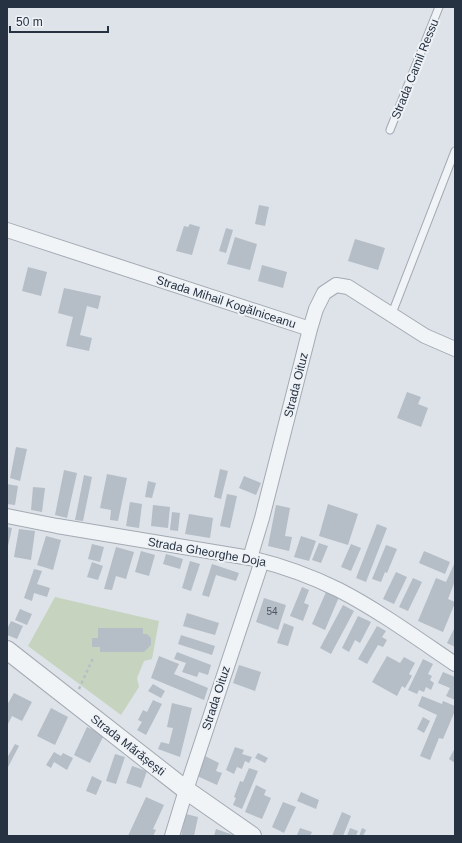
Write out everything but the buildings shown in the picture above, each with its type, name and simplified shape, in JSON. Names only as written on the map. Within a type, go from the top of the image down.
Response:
[{"type":"street","name":"Strada Mihail Kogălniceanu","points":[[7,230],[310,329],[316,309],[324,293],[336,284],[348,287],[391,316],[425,336],[455,349]]},
{"type":"street","name":"Strada Oituz","points":[[172,836],[256,559],[262,518],[310,329]]},
{"type":"street","name":"Strada Gheorghe Doja","points":[[7,516],[57,526],[256,559],[301,574],[338,589],[359,601],[455,664]]},
{"type":"street","name":"Strada Mărășești","points":[[7,650],[186,790],[252,836]]},
{"type":"lane","name":"Strada Camil Ressu","points":[[390,130],[439,7]]},
{"type":"lane","points":[[391,316],[455,151]]},
{"type":"path","points":[[73,702],[93,658]]},
{"type":"green space","points":[[55,597],[159,621],[152,659],[144,661],[137,678],[139,687],[121,715],[28,646]]}]
